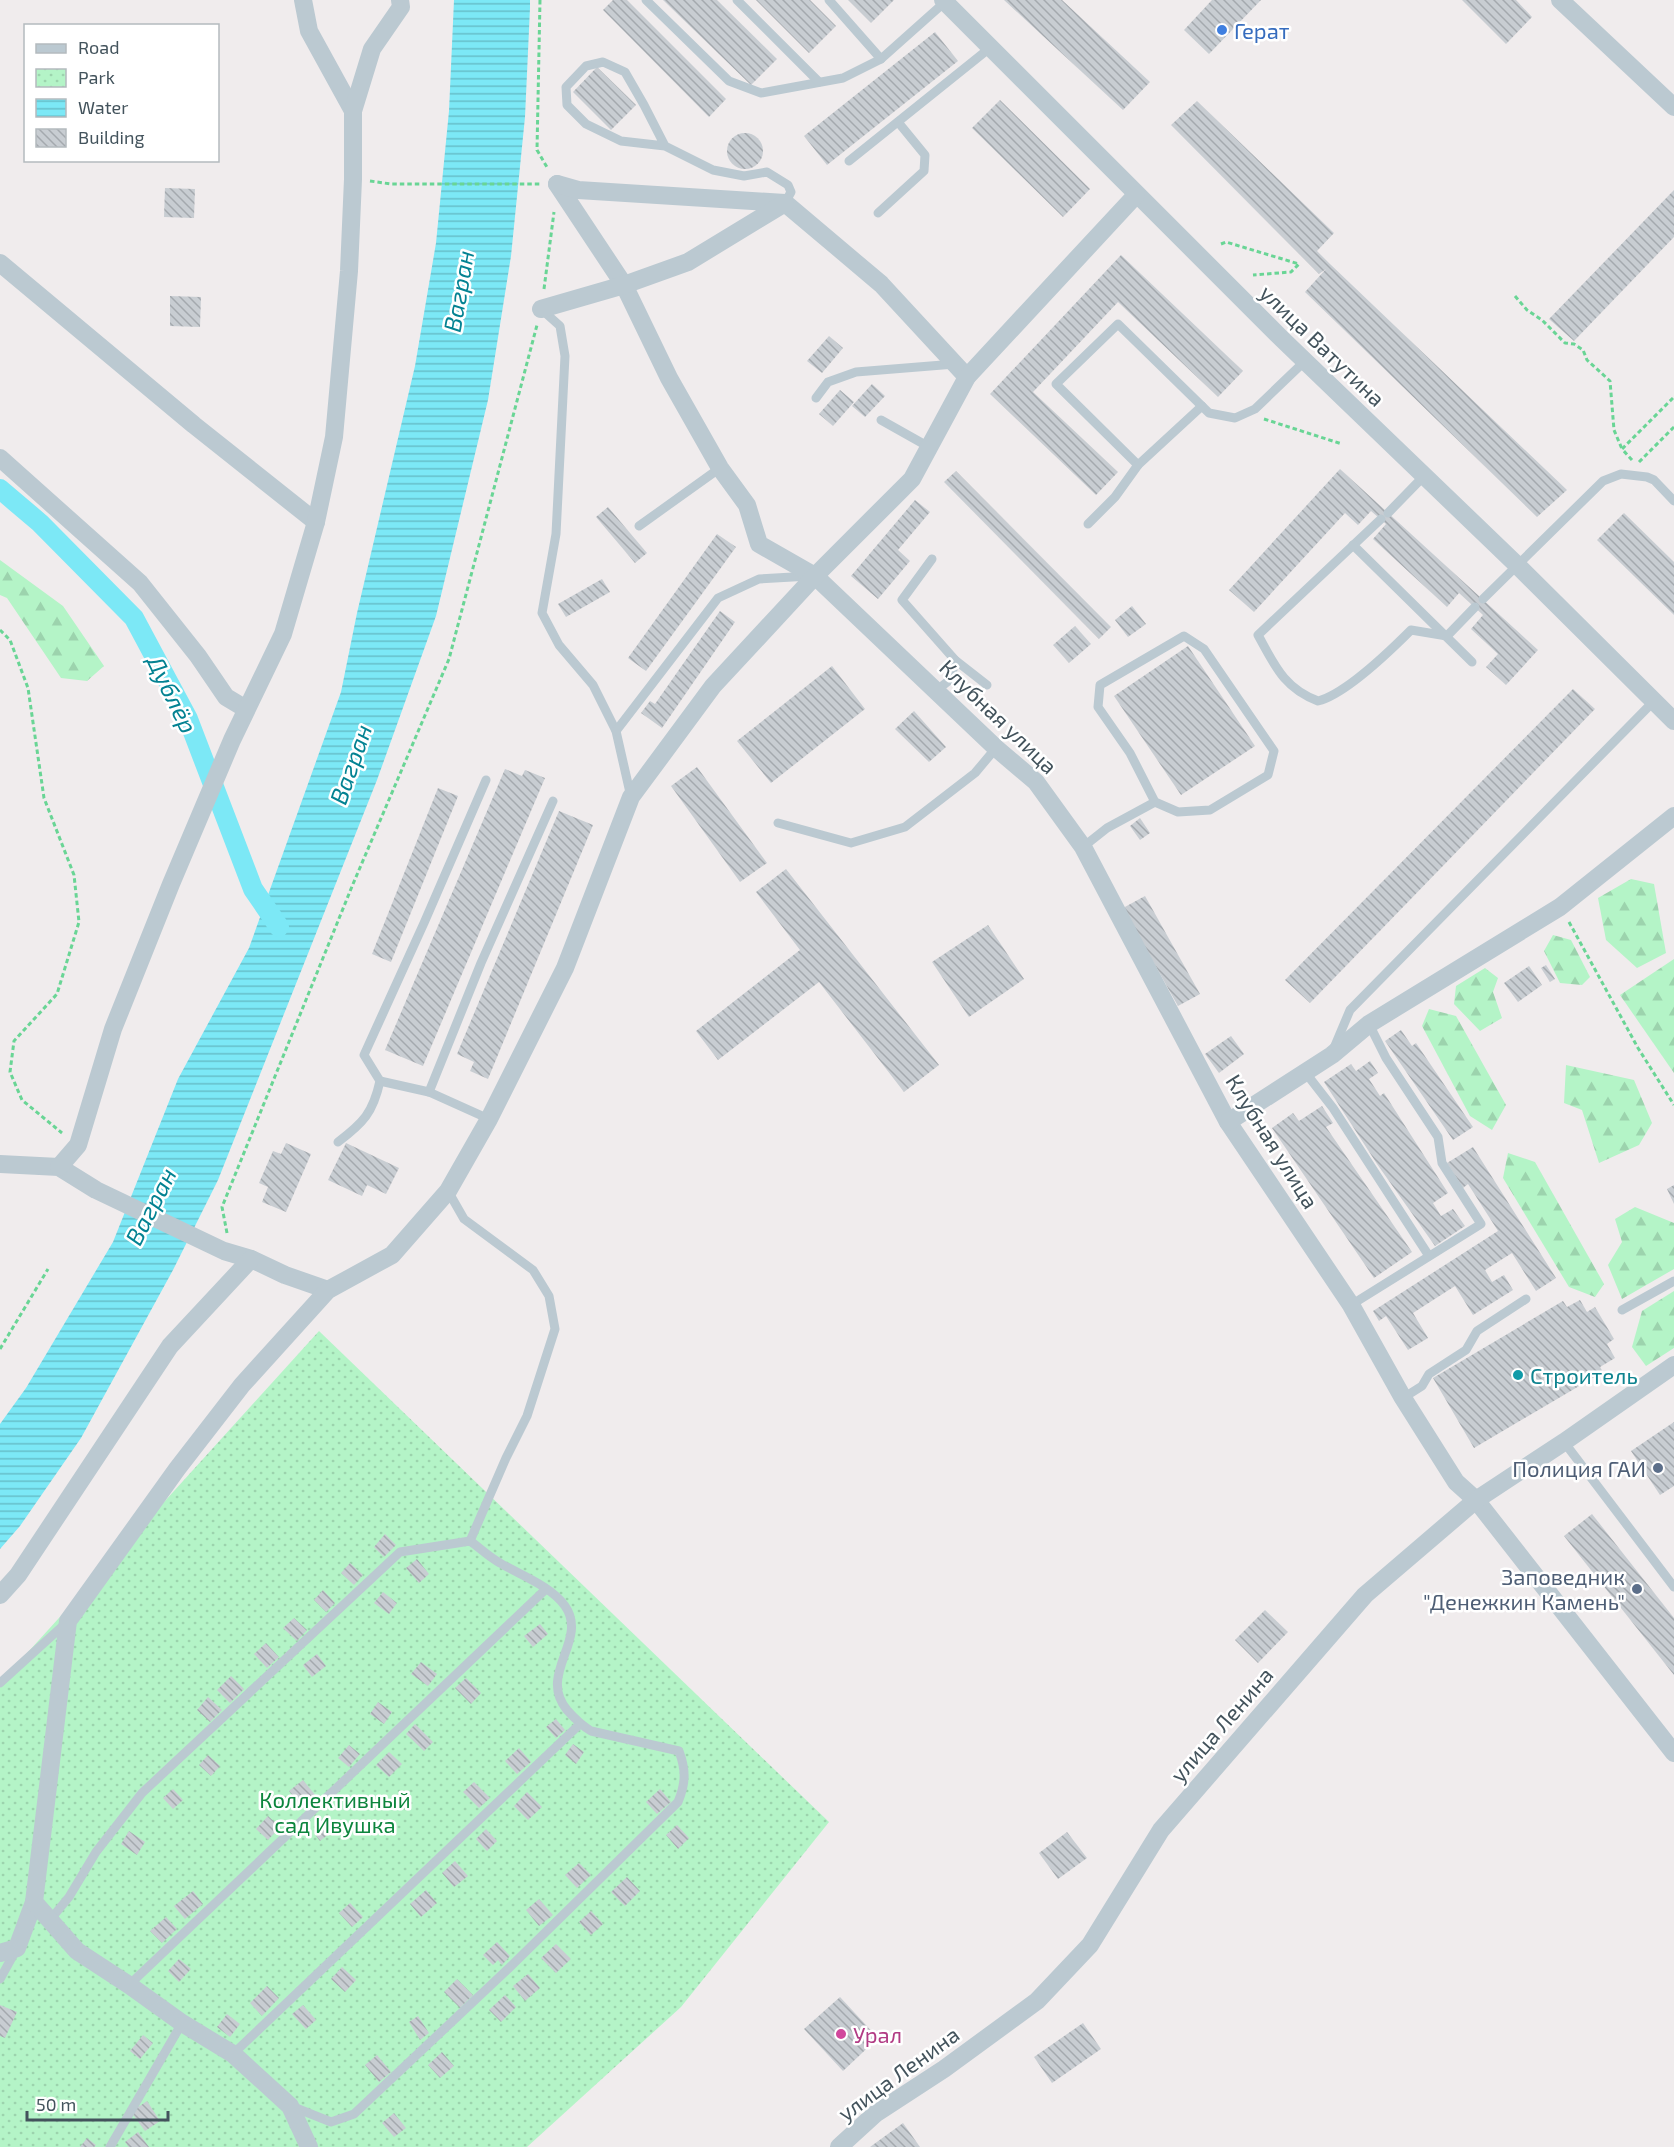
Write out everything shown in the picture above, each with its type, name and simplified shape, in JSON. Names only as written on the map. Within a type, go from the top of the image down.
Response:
[{"type":"street","points":[[303,0],[309,31],[353,111]]},
{"type":"street","points":[[59,1167],[78,1145],[113,1029],[171,884],[232,740],[283,634],[316,522],[333,437],[349,271],[353,111],[372,49],[401,7],[400,0]]},
{"type":"street","points":[[1560,0],[1674,107]]},
{"type":"street","name":"улица Ватутина","points":[[944,1],[1136,195],[1674,721]]},
{"type":"street","points":[[557,184],[578,190],[785,203],[881,284],[961,371]]},
{"type":"street","name":"Клубная улица","points":[[557,184],[624,285],[669,378],[720,468],[747,505],[759,543],[815,576],[996,748],[1036,782],[1083,847],[1228,1122],[1351,1305],[1402,1398],[1456,1482],[1476,1500],[1674,1753]]},
{"type":"street","points":[[9,1951],[34,1902],[68,1621],[177,1469],[242,1384],[328,1290],[392,1255],[448,1191],[489,1119],[565,968],[631,796],[713,686],[815,576],[912,478],[929,447],[961,371],[1136,195]]},
{"type":"street","points":[[541,309],[624,285],[688,262],[785,203]]},
{"type":"street","points":[[0,263],[194,425],[316,522]]},
{"type":"street","points":[[0,458],[140,583],[198,656],[226,697],[246,710]]},
{"type":"street","points":[[1228,1122],[1332,1055],[1369,1024],[1560,907],[1674,816]]},
{"type":"street","points":[[0,1164],[59,1167],[96,1190],[224,1251],[328,1290]]},
{"type":"street","points":[[0,1595],[18,1575],[170,1346],[250,1259]]},
{"type":"street","name":"улица Ленина","points":[[839,2147],[875,2114],[944,2069],[1037,2001],[1090,1945],[1161,1830],[1365,1595],[1476,1500],[1674,1365]]},
{"type":"street","points":[[34,1902],[77,1951],[182,2023],[233,2054],[290,2106],[309,2147]]},
{"type":"lane","points":[[646,0],[729,81],[761,93],[843,78],[881,59],[944,1]]},
{"type":"lane","points":[[736,0],[819,82]]},
{"type":"lane","points":[[829,0],[844,14],[881,59]]},
{"type":"lane","points":[[849,161],[991,47]]},
{"type":"lane","points":[[664,146],[625,72],[603,62],[586,66],[566,87],[567,105],[586,124],[621,141],[664,146],[713,170],[744,176],[767,172],[788,185],[791,192],[785,203]]},
{"type":"lane","points":[[878,213],[924,171],[925,155],[898,122]]},
{"type":"lane","points":[[541,309],[560,326],[565,356],[556,534],[542,613],[559,645],[593,685],[616,731],[631,796]]},
{"type":"lane","points":[[1138,465],[1056,384],[1118,324],[1209,413],[1235,418],[1255,409],[1305,361]]},
{"type":"lane","points":[[816,398],[828,382],[856,372],[961,371]]},
{"type":"lane","points":[[1088,524],[1115,497],[1138,465],[1202,406]]},
{"type":"lane","points":[[881,420],[929,447]]},
{"type":"lane","points":[[639,526],[720,468]]},
{"type":"lane","points":[[1482,599],[1603,481],[1621,474],[1647,477],[1654,480],[1674,501]]},
{"type":"lane","points":[[1424,476],[1385,516],[1258,635],[1278,670],[1297,691],[1318,700],[1334,695],[1411,630],[1447,636]]},
{"type":"lane","points":[[1353,545],[1472,662]]},
{"type":"lane","points":[[932,559],[902,600],[954,660],[987,685]]},
{"type":"lane","points":[[616,731],[718,598],[759,579],[815,576]]},
{"type":"lane","points":[[1447,636],[1475,607]]},
{"type":"lane","points":[[1184,636],[1204,650],[1274,751],[1268,775],[1210,810],[1178,812],[1155,802],[1130,753],[1098,707],[1100,685],[1184,636]]},
{"type":"lane","points":[[937,690],[951,679],[954,660]]},
{"type":"lane","points":[[1332,1055],[1350,1011],[1654,701]]},
{"type":"lane","points":[[778,823],[851,843],[905,827],[975,773],[996,748]]},
{"type":"lane","points":[[486,780],[364,1055],[380,1080],[429,1092],[489,1119]]},
{"type":"lane","points":[[429,1092],[481,963],[553,801]]},
{"type":"lane","points":[[1083,847],[1107,828],[1155,802]]},
{"type":"lane","points":[[1351,1305],[1481,1224],[1442,1163],[1438,1137],[1386,1058],[1369,1024]]},
{"type":"lane","points":[[1305,1072],[1333,1108],[1428,1256]]},
{"type":"lane","points":[[338,1142],[363,1123],[376,1098],[380,1080]]},
{"type":"lane","points":[[448,1191],[464,1220],[533,1270],[549,1296],[555,1329],[527,1416],[470,1541]]},
{"type":"lane","points":[[1622,1310],[1674,1281]]},
{"type":"lane","points":[[1402,1398],[1422,1386],[1429,1374],[1466,1350],[1477,1331],[1526,1299]]},
{"type":"lane","points":[[1564,1442],[1674,1587]]},
{"type":"lane","points":[[50,1920],[69,1897],[96,1852],[142,1793],[400,1552],[470,1541],[497,1561],[546,1589],[565,1606],[573,1627],[555,1687],[561,1703],[580,1724],[591,1731],[679,1751],[685,1768],[684,1787],[678,1802],[509,1968],[354,2114],[331,2122],[290,2106]]},
{"type":"lane","points":[[129,1985],[546,1589]]},
{"type":"lane","points":[[0,1683],[68,1621]]},
{"type":"lane","points":[[233,2054],[580,1724]]},
{"type":"lane","points":[[0,1979],[9,1951]]},
{"type":"lane","points":[[110,2147],[182,2023]]},
{"type":"path","points":[[224,1251],[227,1234],[222,1207],[353,885],[449,659],[541,309],[557,184],[537,150],[540,0]]},
{"type":"path","points":[[391,184],[557,184]]},
{"type":"path","points":[[1221,244],[1226,242],[1299,264],[1291,272],[1253,275]]},
{"type":"path","points":[[1515,296],[1527,310],[1542,320],[1560,339],[1565,343],[1574,344],[1583,351],[1587,360],[1610,381],[1614,430],[1622,449],[1636,464],[1674,427]]},
{"type":"path","points":[[1622,449],[1674,397]]},
{"type":"path","points":[[1245,413],[1342,444]]},
{"type":"path","points":[[0,630],[10,640],[28,688],[44,798],[75,874],[79,922],[57,994],[14,1041],[10,1072],[22,1100],[78,1145]]},
{"type":"path","points":[[1560,907],[1638,1048],[1674,1105]]},
{"type":"path","points":[[0,1349],[48,1269]]},
{"type":"green space","points":[[0,560],[63,606],[104,666],[87,681],[61,678],[7,598],[0,595]]},
{"type":"green space","points":[[1631,879],[1654,884],[1666,953],[1637,968],[1606,940],[1598,898]]},
{"type":"green space","points":[[1553,935],[1571,940],[1590,977],[1582,985],[1560,983],[1544,951]]},
{"type":"green space","points":[[1674,959],[1674,1073],[1620,995]]},
{"type":"green space","points":[[1485,968],[1498,978],[1493,992],[1502,1018],[1480,1031],[1454,1004],[1456,986]]},
{"type":"green space","points":[[1429,1009],[1456,1016],[1506,1105],[1492,1130],[1470,1116],[1422,1026]]},
{"type":"green space","points":[[1566,1065],[1634,1080],[1652,1123],[1639,1145],[1599,1163],[1582,1110],[1564,1103]]},
{"type":"green space","points":[[1508,1153],[1535,1162],[1604,1284],[1595,1297],[1569,1287],[1503,1178]]},
{"type":"green space","points":[[1635,1207],[1674,1223],[1674,1269],[1622,1299],[1608,1265],[1622,1242],[1615,1219]]},
{"type":"green space","points":[[1674,1291],[1674,1348],[1646,1366],[1632,1347],[1642,1311]]},
{"type":"green space","name":"Коллективный сад Ивушка","points":[[319,1331],[829,1822],[681,2007],[527,2147],[0,2147],[0,1683]]},
{"type":"water","name":"Вагран","points":[[454,0],[530,0],[530,8],[525,117],[511,256],[488,400],[436,616],[377,780],[218,1180],[173,1270],[81,1438],[20,1526],[0,1549],[0,1424],[26,1388],[113,1242],[178,1079],[249,948],[341,692],[357,613],[415,366],[436,243],[449,111]]},
{"type":"building","points":[[613,0],[627,0],[726,99],[709,117],[603,10]]},
{"type":"building","points":[[663,0],[717,0],[777,59],[751,85]]},
{"type":"building","points":[[756,0],[810,0],[836,26],[809,53]]},
{"type":"building","points":[[848,0],[894,0],[871,23]]},
{"type":"building","points":[[1004,0],[1062,0],[1150,82],[1123,110]]},
{"type":"building","points":[[1212,0],[1261,0],[1209,54],[1184,30]]},
{"type":"building","points":[[1462,0],[1516,0],[1532,17],[1506,44]]},
{"type":"building","points":[[935,32],[958,61],[827,165],[804,136]]},
{"type":"building","points":[[597,67],[636,105],[611,130],[573,92]]},
{"type":"building","points":[[1000,100],[1090,189],[1063,217],[972,128]]},
{"type":"building","points":[[1197,101],[1334,233],[1317,251],[1567,490],[1537,517],[1305,292],[1326,269],[1319,274],[1171,125]]},
{"type":"building","points":[[745,133],[758,138],[763,151],[758,164],[745,169],[732,164],[727,151],[732,138]]},
{"type":"building","points":[[165,188],[195,189],[194,218],[164,217]]},
{"type":"building","points":[[1674,190],[1674,237],[1574,341],[1549,319]]},
{"type":"building","points":[[1121,255],[1243,371],[1218,397],[1118,302],[1033,392],[1118,472],[1096,495],[990,394]]},
{"type":"building","points":[[170,296],[201,297],[200,327],[170,326]]},
{"type":"building","points":[[829,336],[843,348],[822,373],[807,361]]},
{"type":"building","points":[[872,384],[885,396],[865,417],[852,406]]},
{"type":"building","points":[[840,390],[854,402],[833,426],[819,414]]},
{"type":"building","points":[[1340,469],[1538,650],[1506,685],[1486,667],[1498,654],[1471,629],[1483,615],[1459,593],[1447,607],[1373,539],[1386,524],[1371,511],[1358,525],[1345,513],[1254,612],[1229,590]]},
{"type":"building","points":[[956,471],[1111,627],[1099,639],[944,482]]},
{"type":"building","points":[[915,500],[930,512],[898,550],[910,561],[878,599],[851,576]]},
{"type":"building","points":[[608,507],[647,553],[635,563],[596,517]]},
{"type":"building","points":[[1624,513],[1674,562],[1674,615],[1597,540]]},
{"type":"building","points":[[717,534],[736,547],[646,671],[628,658]]},
{"type":"building","points":[[602,579],[610,592],[566,617],[558,604]]},
{"type":"building","points":[[1132,606],[1146,624],[1128,637],[1115,620]]},
{"type":"building","points":[[720,611],[735,622],[662,728],[641,713],[650,701],[655,704]]},
{"type":"building","points":[[1075,626],[1091,644],[1069,663],[1053,645]]},
{"type":"building","points":[[1188,646],[1255,746],[1181,795],[1114,696]]},
{"type":"building","points":[[832,666],[865,709],[771,783],[737,741]]},
{"type":"building","points":[[1573,689],[1595,709],[1310,1003],[1285,980]]},
{"type":"building","points":[[914,711],[946,747],[929,762],[895,729]]},
{"type":"building","points":[[697,767],[767,863],[740,882],[671,786]]},
{"type":"building","points":[[505,769],[522,776],[525,770],[545,778],[423,1066],[385,1050]]},
{"type":"building","points":[[438,788],[458,796],[391,962],[372,954]]},
{"type":"building","points":[[559,811],[593,825],[488,1079],[470,1071],[474,1062],[457,1054]]},
{"type":"building","points":[[1140,818],[1150,833],[1140,840],[1130,826]]},
{"type":"building","points":[[786,869],[939,1065],[904,1092],[819,982],[718,1060],[696,1031],[800,950],[756,892]]},
{"type":"building","points":[[1145,896],[1200,994],[1178,1006],[1123,908]]},
{"type":"building","points":[[988,925],[1024,979],[969,1017],[932,962]]},
{"type":"building","points":[[1546,965],[1555,979],[1550,982],[1541,968]]},
{"type":"building","points":[[1529,966],[1542,985],[1518,1002],[1504,983]]},
{"type":"building","points":[[1401,1030],[1412,1046],[1416,1043],[1473,1127],[1453,1140],[1385,1041]]},
{"type":"building","points":[[1231,1036],[1244,1054],[1219,1073],[1205,1054]]},
{"type":"building","points":[[1370,1061],[1378,1073],[1369,1079],[1380,1096],[1384,1093],[1448,1193],[1433,1203],[1441,1216],[1453,1209],[1465,1226],[1435,1246],[1377,1164],[1324,1082],[1351,1064],[1356,1071]]},
{"type":"building","points":[[1322,1106],[1333,1123],[1326,1127],[1412,1252],[1374,1278],[1272,1128],[1293,1113],[1299,1121]]},
{"type":"building","points":[[286,1143],[311,1154],[286,1212],[262,1202],[268,1187],[259,1183],[273,1151],[281,1154]]},
{"type":"building","points":[[346,1143],[399,1168],[386,1194],[367,1185],[362,1196],[328,1180]]},
{"type":"building","points":[[1473,1147],[1556,1278],[1536,1291],[1512,1253],[1485,1270],[1492,1282],[1504,1275],[1513,1290],[1473,1315],[1455,1286],[1413,1313],[1428,1338],[1408,1350],[1386,1316],[1379,1321],[1373,1311],[1498,1231],[1468,1184],[1463,1188],[1447,1163]]},
{"type":"building","points":[[1674,1185],[1674,1204],[1667,1189]]},
{"type":"building","name":"Строитель","points":[[1580,1300],[1587,1312],[1595,1307],[1614,1339],[1607,1344],[1615,1358],[1600,1367],[1603,1372],[1474,1448],[1433,1378],[1563,1301],[1567,1307]]},
{"type":"building","name":"Полиция ГАИ","points":[[1674,1422],[1674,1486],[1660,1495],[1631,1451]]},
{"type":"building","points":[[1592,1514],[1674,1618],[1674,1675],[1564,1536]]},
{"type":"building","points":[[385,1534],[396,1545],[384,1557],[374,1547]]},
{"type":"building","points":[[417,1559],[429,1574],[419,1583],[406,1568]]},
{"type":"building","points":[[350,1563],[363,1575],[354,1585],[341,1573]]},
{"type":"building","points":[[323,1590],[335,1603],[326,1612],[314,1600]]},
{"type":"building","points":[[383,1592],[397,1603],[389,1614],[374,1603]]},
{"type":"building","points":[[1265,1610],[1288,1632],[1258,1663],[1235,1640]]},
{"type":"building","points":[[294,1618],[307,1630],[297,1641],[283,1628]]},
{"type":"building","points":[[540,1624],[548,1634],[533,1647],[524,1636]]},
{"type":"building","points":[[266,1643],[279,1657],[267,1668],[254,1654]]},
{"type":"building","points":[[317,1654],[326,1666],[312,1677],[303,1665]]},
{"type":"building","points":[[421,1662],[437,1674],[428,1686],[411,1674]]},
{"type":"building","points":[[231,1676],[244,1689],[230,1703],[217,1690]]},
{"type":"building","points":[[466,1678],[481,1693],[471,1704],[455,1688]]},
{"type":"building","points":[[208,1697],[222,1710],[210,1722],[197,1710]]},
{"type":"building","points":[[378,1702],[392,1712],[384,1724],[370,1714]]},
{"type":"building","points":[[556,1719],[565,1730],[556,1738],[546,1727]]},
{"type":"building","points":[[415,1724],[433,1742],[424,1751],[406,1734]]},
{"type":"building","points":[[573,1744],[584,1752],[576,1764],[565,1755]]},
{"type":"building","points":[[349,1745],[360,1754],[349,1767],[338,1758]]},
{"type":"building","points":[[519,1748],[531,1762],[517,1774],[505,1761]]},
{"type":"building","points":[[389,1752],[402,1764],[389,1777],[376,1765]]},
{"type":"building","points":[[208,1755],[220,1766],[211,1776],[199,1765]]},
{"type":"building","points":[[303,1780],[316,1796],[302,1808],[289,1791]]},
{"type":"building","points":[[474,1782],[490,1798],[479,1808],[463,1792]]},
{"type":"building","points":[[173,1789],[183,1800],[173,1809],[163,1798]]},
{"type":"building","points":[[660,1789],[671,1802],[657,1814],[646,1802]]},
{"type":"building","points":[[527,1792],[542,1807],[528,1820],[514,1806]]},
{"type":"building","points":[[268,1816],[280,1827],[268,1840],[256,1829]]},
{"type":"building","points":[[324,1818],[334,1830],[320,1841],[316,1836],[320,1832],[315,1825]]},
{"type":"building","points":[[677,1825],[689,1838],[678,1849],[666,1835]]},
{"type":"building","points":[[486,1829],[497,1841],[487,1851],[476,1839]]},
{"type":"building","points":[[129,1831],[145,1842],[137,1855],[121,1844]]},
{"type":"building","points":[[1067,1832],[1087,1858],[1058,1879],[1039,1853]]},
{"type":"building","points":[[455,1861],[468,1876],[454,1887],[442,1873]]},
{"type":"building","points":[[579,1863],[591,1875],[577,1888],[565,1875]]},
{"type":"building","points":[[627,1877],[640,1891],[625,1906],[611,1892]]},
{"type":"building","points":[[426,1890],[437,1903],[421,1917],[410,1904]]},
{"type":"building","points":[[193,1891],[203,1904],[185,1919],[174,1906]]},
{"type":"building","points":[[539,1899],[553,1915],[539,1926],[526,1910]]},
{"type":"building","points":[[350,1903],[363,1917],[352,1927],[339,1913]]},
{"type":"building","points":[[591,1911],[603,1924],[591,1935],[579,1922]]},
{"type":"building","points":[[166,1917],[177,1929],[162,1943],[150,1931]]},
{"type":"building","points":[[497,1942],[510,1956],[502,1965],[498,1960],[493,1965],[483,1955]]},
{"type":"building","points":[[556,1944],[571,1959],[556,1973],[541,1958]]},
{"type":"building","points":[[179,1959],[191,1969],[179,1982],[168,1971]]},
{"type":"building","points":[[342,1967],[356,1980],[345,1992],[331,1979]]},
{"type":"building","points":[[528,1974],[540,1988],[525,2001],[513,1986]]},
{"type":"building","points":[[457,1979],[473,1995],[460,2008],[444,1992]]},
{"type":"building","points":[[267,1986],[279,1998],[262,2016],[250,2003]]},
{"type":"building","points":[[505,1995],[516,2007],[501,2022],[489,2010]]},
{"type":"building","name":"Урал","points":[[840,1997],[878,2038],[843,2071],[804,2029]]},
{"type":"building","points":[[0,2005],[17,2012],[5,2038],[0,2036]]},
{"type":"building","points":[[303,2005],[316,2020],[306,2029],[292,2014]]},
{"type":"building","points":[[227,2014],[240,2024],[230,2037],[217,2027]]},
{"type":"building","points":[[418,2016],[429,2033],[420,2040],[409,2022]]},
{"type":"building","points":[[1083,2023],[1101,2049],[1052,2083],[1034,2057]]},
{"type":"building","points":[[143,2035],[153,2043],[140,2059],[130,2051]]},
{"type":"building","points":[[442,2052],[454,2066],[440,2078],[428,2065]]},
{"type":"building","points":[[377,2055],[391,2072],[379,2082],[365,2065]]},
{"type":"building","points":[[147,2101],[160,2121],[145,2131],[131,2112]]},
{"type":"building","points":[[394,2113],[406,2128],[394,2137],[382,2123]]},
{"type":"building","points":[[903,2123],[920,2147],[870,2147]]},
{"type":"building","points":[[138,2132],[149,2147],[129,2147],[125,2142]]},
{"type":"building","points":[[87,2138],[96,2145],[80,2147]]},
{"type":"waterway","name":"Дублёр","points":[[0,489],[40,523],[134,618],[188,719],[253,889],[279,927]]},
{"type":"place","name":"Герат","points":[[1222,30]]},
{"type":"place","name":"Строитель","points":[[1518,1375]]},
{"type":"place","name":"Полиция ГАИ","points":[[1658,1468]]},
{"type":"place","name":"Заповедник \"Денежкин Камень\"","points":[[1637,1589]]},
{"type":"place","name":"Урал","points":[[841,2034]]}]
